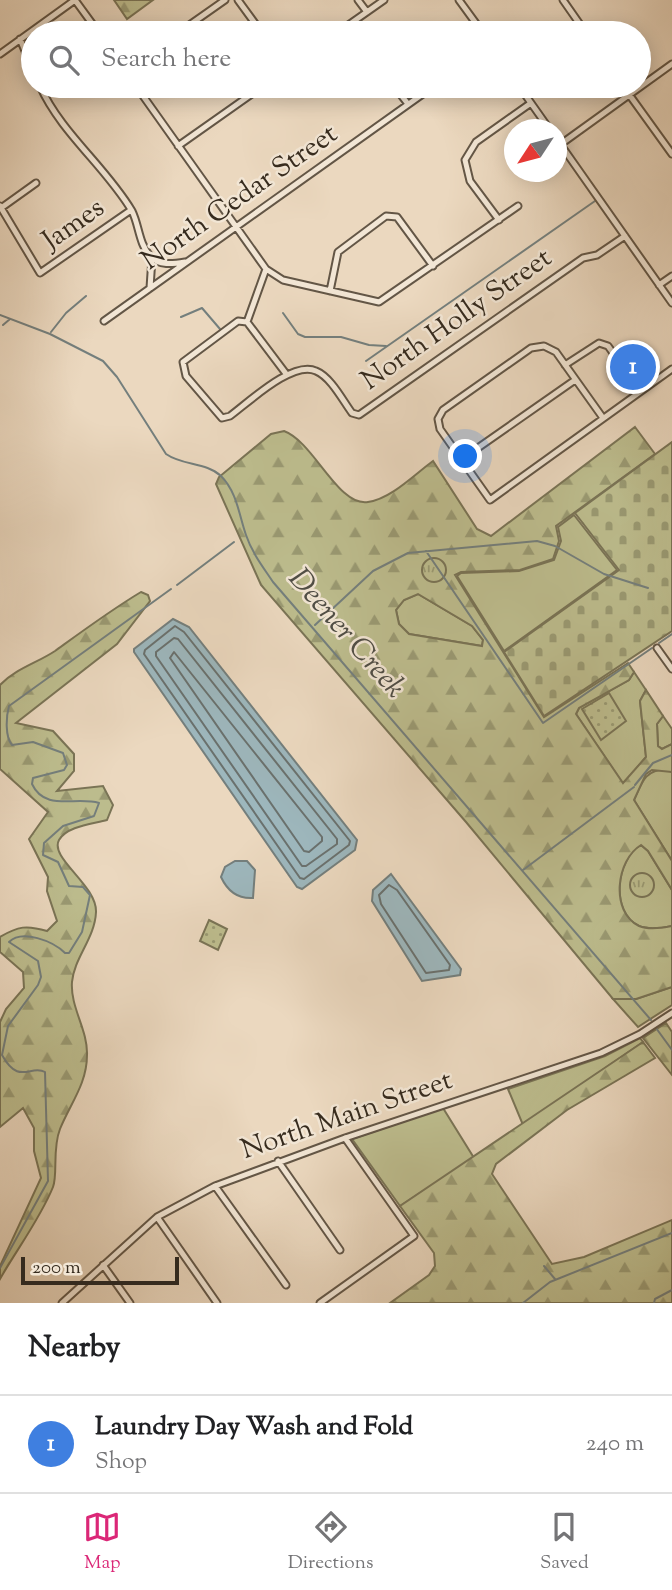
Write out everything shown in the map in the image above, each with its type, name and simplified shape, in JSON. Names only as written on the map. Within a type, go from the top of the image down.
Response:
[{"type":"street","points":[[45,21],[75,0],[90,21]]},
{"type":"street","points":[[195,21],[225,0]]},
{"type":"street","points":[[238,0],[253,21]]},
{"type":"street","points":[[358,0],[367,12]]},
{"type":"street","points":[[354,21],[384,0]]},
{"type":"street","points":[[563,0],[578,21]]},
{"type":"street","points":[[461,1],[474,21]]},
{"type":"street","points":[[0,54],[20,39]]},
{"type":"street","points":[[651,79],[672,64]]},
{"type":"street","points":[[47,98],[90,152],[131,211],[143,244],[152,258],[165,264],[186,262]]},
{"type":"street","points":[[144,98],[266,269],[277,278],[379,302],[518,206]]},
{"type":"street","points":[[178,146],[246,98]]},
{"type":"street","points":[[403,98],[408,104]]},
{"type":"street","name":"North Cedar Street","points":[[104,321],[417,98]]},
{"type":"street","points":[[527,98],[542,119]]},
{"type":"street","points":[[567,136],[623,98]]},
{"type":"street","points":[[632,98],[672,154]]},
{"type":"street","points":[[499,220],[470,181],[465,160],[476,142],[531,103]]},
{"type":"street","points":[[567,153],[672,303]]},
{"type":"street","points":[[1,207],[36,183]]},
{"type":"street","name":"James","points":[[1,207],[40,273],[131,211]]},
{"type":"street","points":[[330,291],[338,252],[386,216],[397,217],[433,266]]},
{"type":"street","name":"North Holly Street","points":[[287,375],[305,369],[316,371],[352,413],[359,415],[583,258],[597,255],[625,236]]},
{"type":"street","points":[[150,288],[152,258]]},
{"type":"street","points":[[247,322],[266,269]]},
{"type":"street","points":[[659,285],[672,276]]},
{"type":"street","points":[[238,321],[247,322],[287,375],[230,416],[222,418],[215,414],[186,376],[182,366],[186,359],[238,321]]},
{"type":"street","points":[[565,365],[599,343],[608,345],[624,367]]},
{"type":"street","points":[[603,418],[551,348],[531,348],[443,411],[438,419],[440,429],[490,500],[672,369]]},
{"type":"street","points":[[462,460],[575,380]]},
{"type":"street","points":[[657,648],[672,669]]},
{"type":"street","name":"North Main Street","points":[[62,1303],[156,1217],[215,1186],[278,1161],[601,1053],[640,1034],[672,1013]]},
{"type":"street","points":[[320,1303],[414,1236],[345,1138]]},
{"type":"street","points":[[278,1161],[341,1250]]},
{"type":"street","points":[[215,1186],[286,1285]]},
{"type":"street","points":[[156,1217],[217,1303]]},
{"type":"street","points":[[103,1265],[130,1303]]},
{"type":"green space","points":[[114,0],[153,0],[127,19]]},
{"type":"green space","points":[[635,427],[655,454],[556,526],[559,541],[553,559],[520,570],[461,572],[455,575],[544,717],[628,663],[634,672],[629,680],[579,708],[576,714],[623,783],[646,757],[640,701],[646,690],[663,716],[657,724],[658,746],[662,749],[672,744],[672,772],[652,770],[646,774],[634,800],[672,861],[672,890],[648,851],[641,845],[626,862],[620,898],[630,919],[639,926],[672,926],[672,987],[636,999],[613,999],[466,822],[261,585],[216,484],[219,477],[271,434],[284,431],[306,447],[336,485],[357,501],[368,502],[385,496],[433,461],[477,529],[491,536]],"holes":[[[418,594],[472,626],[483,640],[482,646],[409,634],[399,624],[396,610],[404,600]]]},
{"type":"green space","points":[[672,442],[672,631],[544,716],[504,652],[619,570],[575,513]]},
{"type":"green space","points":[[574,515],[617,570],[504,651],[457,576],[461,573],[519,571],[554,560],[561,541],[558,527]]},
{"type":"green space","points":[[434,558],[445,565],[446,570],[439,581],[434,582],[423,575],[422,570],[429,559]]},
{"type":"green space","points":[[141,592],[148,595],[150,601],[117,644],[16,723],[53,731],[74,754],[74,771],[57,791],[103,786],[113,805],[107,820],[74,829],[59,840],[61,855],[89,892],[96,912],[92,931],[76,965],[72,982],[74,1000],[87,1046],[86,1065],[81,1085],[58,1137],[53,1187],[0,1279],[0,1266],[41,1178],[34,1151],[34,1128],[23,1108],[0,1127],[0,1022],[6,1009],[24,988],[23,972],[0,952],[0,937],[23,928],[47,931],[57,921],[47,891],[48,877],[29,839],[48,812],[0,769],[0,685]]},
{"type":"green space","points":[[418,594],[472,626],[483,640],[482,646],[409,634],[399,624],[396,610],[404,600]]},
{"type":"green space","points":[[634,672],[646,690],[640,701],[646,757],[623,784],[576,714],[579,708],[629,680]]},
{"type":"green space","points":[[609,693],[626,721],[601,740],[582,709]]},
{"type":"green space","points":[[663,716],[672,729],[672,744],[662,749],[658,746],[657,724]]},
{"type":"green space","points":[[666,769],[672,772],[672,861],[634,800],[649,775]]},
{"type":"green space","points":[[641,845],[648,851],[672,890],[672,926],[639,926],[630,919],[624,909],[620,898],[622,873],[626,862]]},
{"type":"green space","points":[[642,873],[653,880],[654,885],[647,896],[642,897],[631,890],[630,885],[637,874]]},
{"type":"green space","points":[[209,920],[227,929],[218,950],[200,941]]},
{"type":"green space","points":[[672,987],[672,1005],[638,1027],[613,999],[636,999]]},
{"type":"green space","points":[[666,1023],[672,1032],[672,1075],[643,1038]]},
{"type":"green space","points":[[640,1038],[643,1042],[523,1125],[508,1089],[605,1056]]},
{"type":"green space","points":[[643,1042],[655,1058],[567,1110],[496,1164],[492,1174],[552,1264],[584,1257],[672,1220],[672,1303],[390,1303],[429,1275],[435,1266],[434,1253],[400,1206]]},
{"type":"green space","points":[[443,1108],[474,1158],[400,1206],[352,1139]]},
{"type":"water","points":[[173,619],[189,627],[357,840],[355,850],[302,889],[297,887],[134,652],[134,649]]},
{"type":"water","points":[[235,861],[247,861],[255,870],[253,898],[233,893],[221,877],[225,867]]},
{"type":"water","points":[[391,874],[461,969],[460,975],[422,981],[372,901],[373,890]]},
{"type":"waterway","points":[[366,361],[595,201]]},
{"type":"waterway","points":[[51,332],[66,313],[86,296]]},
{"type":"waterway","points":[[181,317],[202,308],[220,329]]},
{"type":"waterway","points":[[283,313],[298,334],[305,337],[341,337],[369,345],[386,346]]},
{"type":"waterway","name":"Deener Creek","points":[[0,315],[50,334],[103,361],[117,377],[166,454],[180,461],[208,468],[221,476],[234,496],[251,548],[273,582],[651,1020]]},
{"type":"waterway","name":"Deener Creek","points":[[3,325],[10,319]]},
{"type":"waterway","points":[[315,625],[373,571],[408,553],[537,541],[555,546],[604,574],[648,588]]},
{"type":"waterway","points":[[177,585],[234,542]]},
{"type":"waterway","points":[[426,551],[543,723],[652,648]]},
{"type":"waterway","points":[[0,1268],[48,1181],[45,1072],[19,1072],[14,1070],[2,1055],[8,1026],[41,977],[38,961],[9,942],[15,938],[37,938],[69,953],[82,932],[90,895],[83,887],[69,886],[58,862],[43,855],[44,843],[63,826],[94,816],[99,803],[53,800],[38,793],[32,784],[33,778],[64,770],[67,765],[63,753],[33,742],[12,745],[7,727],[9,706],[171,589]]},
{"type":"waterway","points":[[659,643],[672,634]]},
{"type":"waterway","points":[[635,785],[653,763],[672,755]]},
{"type":"waterway","points":[[523,870],[634,787]]},
{"type":"waterway","name":"Deener Creek","points":[[656,1028],[672,1050]]},
{"type":"waterway","points":[[523,1303],[550,1282],[672,1233]]},
{"type":"waterway","points":[[544,1266],[555,1279]]},
{"type":"waterway","points":[[654,1303],[655,1299],[672,1290]]},
{"type":"place","name":"Laundry Day Wash and Fold","points":[[633,367]]}]
